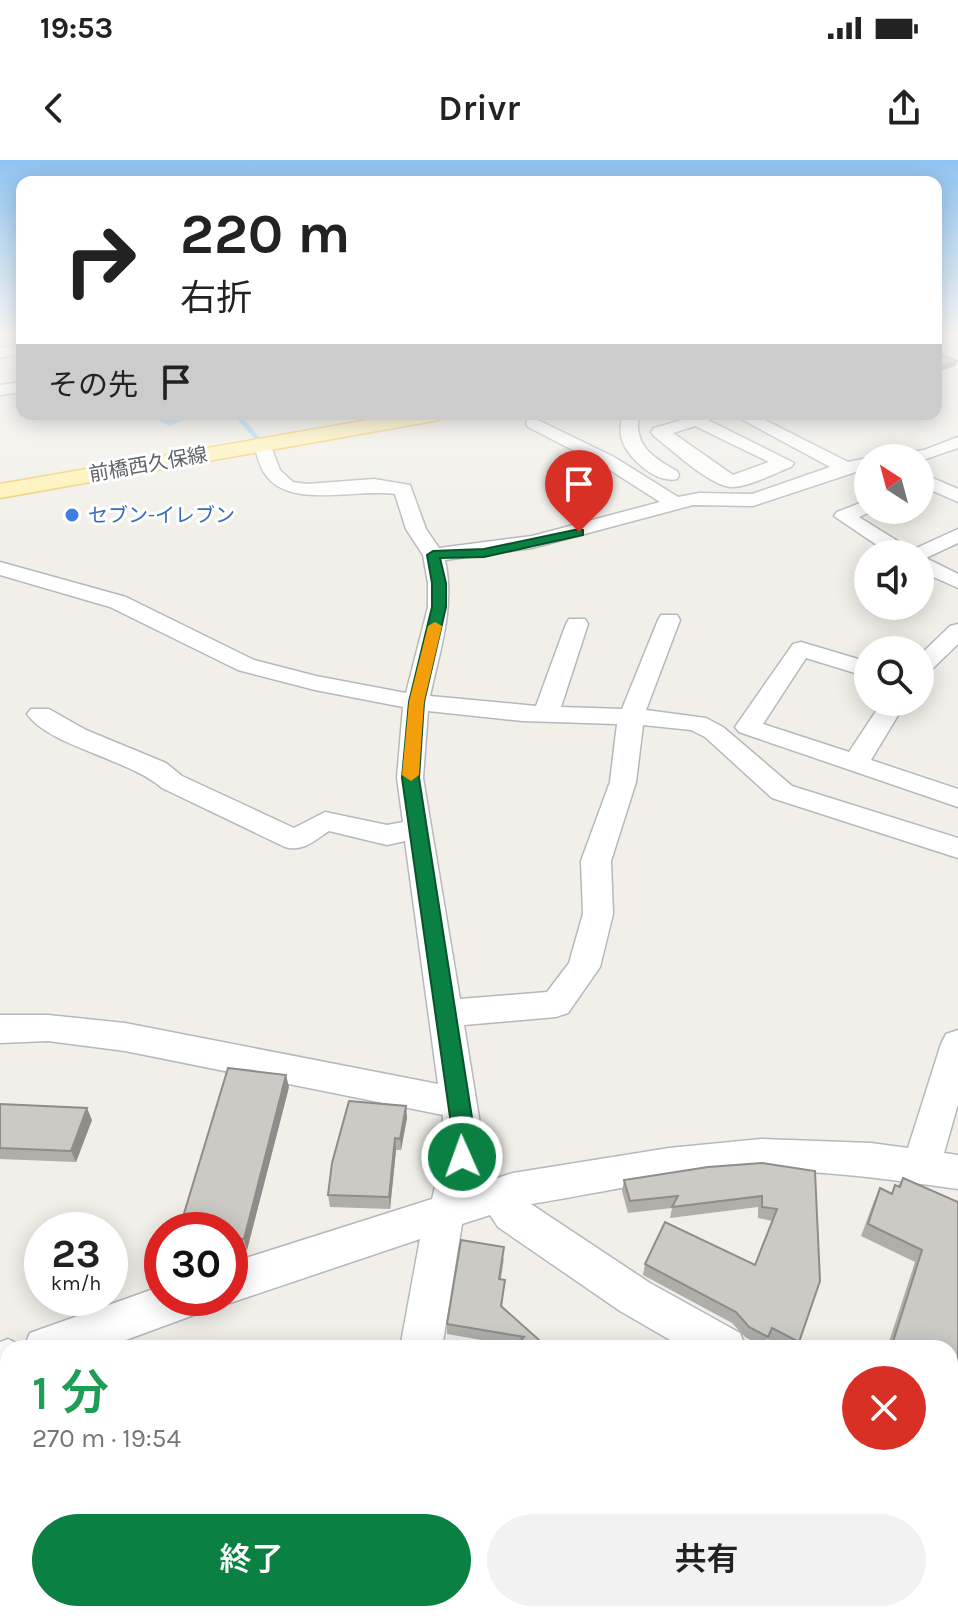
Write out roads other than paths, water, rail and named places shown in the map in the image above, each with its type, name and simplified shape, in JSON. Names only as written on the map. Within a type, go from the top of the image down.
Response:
[{"type":"main road","name":"前橋西久保線","points":[[0,491],[405,420]]},
{"type":"street","points":[[629,420],[629,438],[637,455],[706,497],[734,502],[754,500],[854,465]]},
{"type":"street","points":[[683,420],[660,432],[716,474],[732,481],[785,463],[729,433],[696,420]]},
{"type":"street","points":[[752,420],[845,467]]},
{"type":"street","points":[[534,423],[608,461],[676,504]]},
{"type":"street","points":[[934,452],[958,442]]},
{"type":"street","points":[[263,445],[272,472],[287,486],[307,490],[374,485],[403,489],[416,529],[433,555],[439,583],[439,607],[416,702],[410,778],[462,1124],[462,1157],[455,1192],[445,1212],[422,1340]]},
{"type":"street","points":[[934,485],[958,496]]},
{"type":"street","points":[[433,555],[484,553],[533,544],[706,497]]},
{"type":"street","points":[[854,512],[844,516],[854,522]]},
{"type":"street","points":[[857,524],[882,540]]},
{"type":"street","points":[[934,547],[958,535]]},
{"type":"street","points":[[0,568],[118,602],[246,665],[315,683],[416,702],[697,723],[714,732],[782,792],[958,848]]},
{"type":"street","points":[[934,570],[958,582]]},
{"type":"street","points":[[444,1014],[556,1004],[584,967],[598,914],[596,861],[623,782],[631,717],[669,620]]},
{"type":"street","points":[[546,714],[577,624]]},
{"type":"street","points":[[934,654],[958,631]]},
{"type":"street","points":[[854,666],[801,649],[748,727],[958,798]]},
{"type":"street","points":[[40,714],[77,736],[157,769],[172,782],[295,840],[325,821],[387,835],[418,829]]},
{"type":"street","points":[[855,764],[885,716]]},
{"type":"street","points":[[0,1029],[48,1028],[125,1037],[457,1103]]},
{"type":"street","points":[[248,1277],[513,1190],[669,1165],[761,1155],[871,1160],[940,1169],[958,1044]]},
{"type":"street","points":[[499,1195],[512,1214],[524,1223],[635,1297],[711,1340]]},
{"type":"street","points":[[68,1340],[144,1313]]},
{"type":"waterway","points":[[164,420],[169,423],[178,420]]},
{"type":"waterway","points":[[241,420],[263,445]]},
{"type":"place","name":"セブン-イレブン","points":[[72,515]]}]
